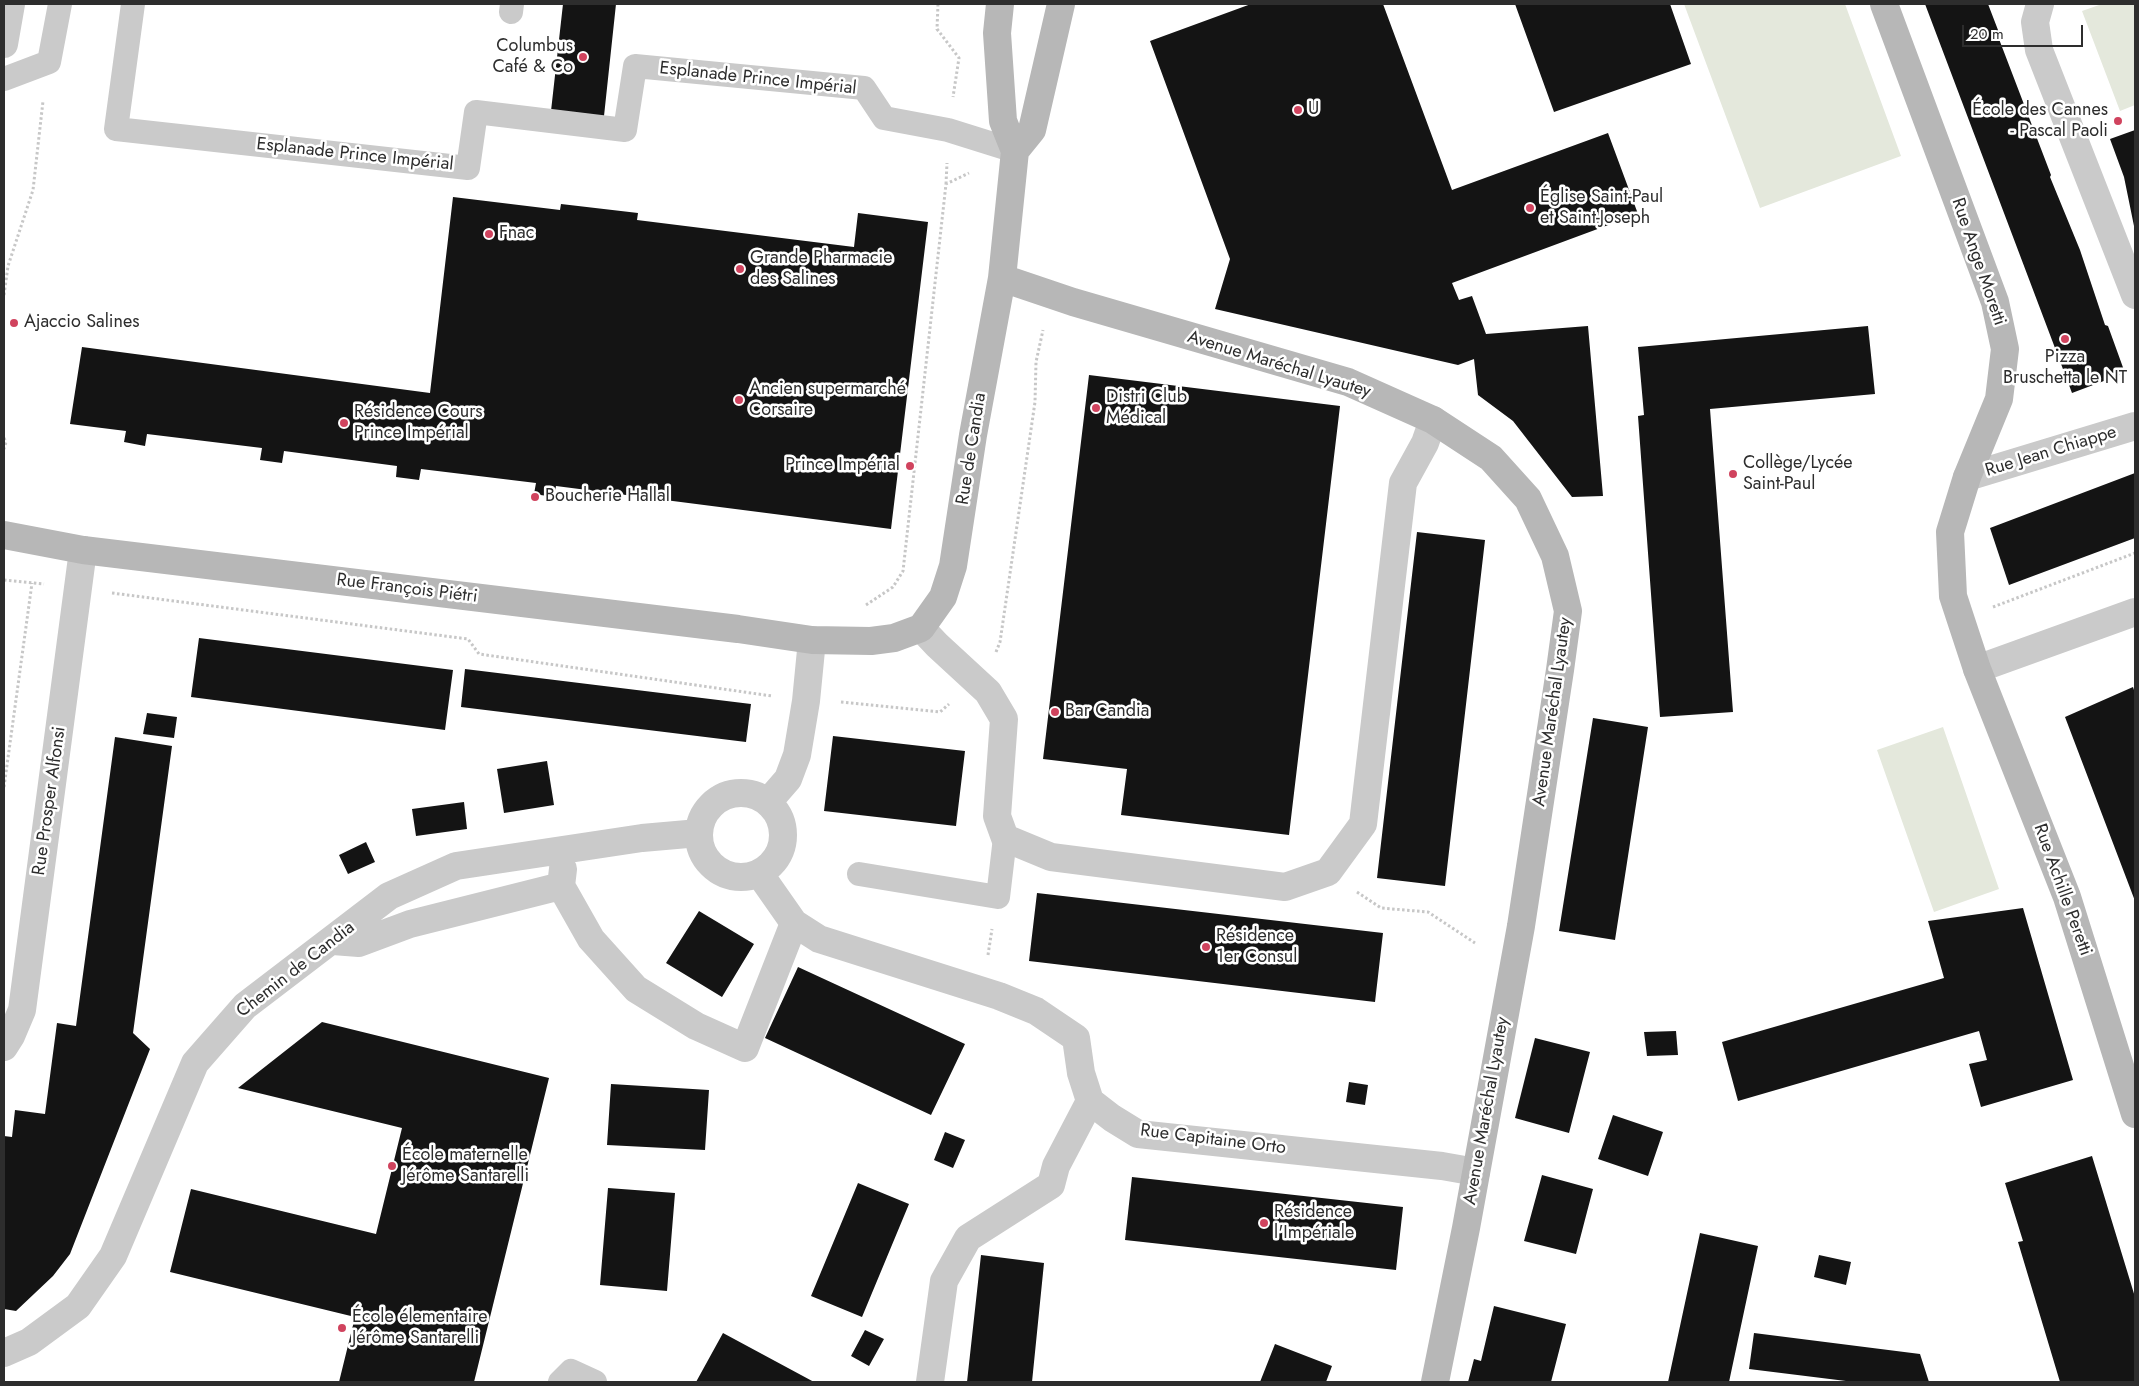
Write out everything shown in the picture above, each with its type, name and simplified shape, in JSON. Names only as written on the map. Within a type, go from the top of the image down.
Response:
[{"type":"street","points":[[4,44],[11,4]]},
{"type":"street","name":"Rue de Candia","points":[[921,628],[943,597],[953,566],[1002,278],[1014,151],[1003,121],[997,34],[1000,4]]},
{"type":"street","points":[[1014,151],[1032,130],[1060,4]]},
{"type":"street","name":"Rue Ange Moretti","points":[[1884,4],[1995,302],[2005,349],[1999,399],[1967,477],[1950,532],[1953,596],[1977,669]]},
{"type":"street","points":[[2040,4],[2035,22],[2039,50],[2135,295]]},
{"type":"street","name":"Avenue Maréchal Lyautey","points":[[1002,278],[1073,302],[1348,382],[1433,420],[1492,458],[1528,499],[1555,556],[1568,611],[1521,926],[1435,1382]]},
{"type":"street","points":[[768,802],[788,779],[797,755],[806,701],[812,640],[871,641],[894,638],[921,628],[988,692],[1004,719],[997,816],[1004,838],[1051,857],[1285,887],[1328,872],[1363,824],[1403,483],[1425,443],[1433,420]]},
{"type":"street","name":"Rue Jean Chiappe","points":[[1967,477],[2135,426]]},
{"type":"street","name":"Rue François Piétri","points":[[4,535],[83,550],[738,629],[812,640]]},
{"type":"street","name":"Rue Prosper Alfonsi","points":[[4,1047],[22,1010],[83,550]]},
{"type":"street","points":[[1977,669],[2135,612]]},
{"type":"street","name":"Rue Achille Peretti","points":[[1977,669],[2067,897],[2135,1114]]},
{"type":"street","points":[[743,792],[756,795],[768,802],[777,813],[783,826],[784,840],[780,854],[771,865],[759,874],[745,878],[731,876],[718,870],[707,860],[701,848],[699,833],[701,821],[708,808],[730,794],[743,792]]},
{"type":"street","name":"Chemin de Candia","points":[[4,1353],[29,1342],[78,1306],[113,1256],[195,1063],[245,1006],[390,896],[456,866],[642,838],[699,833]]},
{"type":"street","points":[[566,850],[561,886],[591,939],[636,989],[696,1026],[745,1048],[794,923]]},
{"type":"street","points":[[759,874],[794,923],[819,939],[981,990],[1036,1011],[1076,1038],[1081,1073],[1090,1101],[1056,1166],[1051,1185],[968,1238],[944,1281],[930,1382]]},
{"type":"street","points":[[333,940],[359,943],[410,924],[561,886]]},
{"type":"street","name":"Rue Capitaine Orto","points":[[1090,1101],[1112,1118],[1138,1134],[1442,1166],[1476,1172]]},
{"type":"lane","points":[[4,78],[49,62],[60,4]]},
{"type":"lane","name":"Esplanade Prince Impérial","points":[[133,4],[116,129],[468,168],[476,112],[625,130],[635,66],[864,88],[884,118],[948,130],[1014,151]]},
{"type":"lane","points":[[859,874],[998,897],[1004,838]]},
{"type":"lane","points":[[560,1382],[571,1371],[595,1382]]},
{"type":"path","points":[[859,608],[874,601],[893,586],[902,571],[946,184],[948,130],[959,58],[937,29],[938,4]]},
{"type":"path","points":[[4,296],[8,266],[33,190],[43,106],[36,67]]},
{"type":"path","points":[[946,184],[1014,151]]},
{"type":"path","points":[[4,580],[468,639],[479,654],[806,701],[940,712],[975,680],[994,658],[1000,642],[1035,402],[1036,362],[1044,324]]},
{"type":"path","points":[[4,438],[6,442],[4,449]]},
{"type":"path","points":[[1959,619],[2135,554]]},
{"type":"path","points":[[4,787],[32,583]]},
{"type":"path","points":[[981,990],[998,897]]},
{"type":"path","points":[[1381,908],[1428,912],[1475,943]]},
{"type":"shaded area","points":[[1684,4],[1845,4],[1901,156],[1760,208]]},
{"type":"shaded area","points":[[2102,4],[2135,4],[2135,105],[2120,111],[2082,11]]},
{"type":"shaded area","points":[[1943,727],[1999,889],[1934,912],[1877,750]]},
{"type":"building","name":"Columbus Café & Co","points":[[563,4],[616,4],[604,116],[551,111]]},
{"type":"building","points":[[1251,4],[1383,4],[1452,190],[1608,133],[1638,214],[1452,283],[1459,300],[1472,296],[1486,334],[1588,326],[1603,496],[1572,497],[1513,421],[1478,395],[1474,359],[1458,365],[1215,309],[1230,259],[1150,41]]},
{"type":"building","points":[[1515,4],[1670,4],[1691,64],[1554,112]]},
{"type":"building","points":[[1925,4],[1988,4],[1998,30],[1999,39],[2051,175],[2050,177],[2080,250],[2105,325],[2108,326],[2125,373],[2072,393]]},
{"type":"building","points":[[2135,130],[2134,226],[2124,177],[2110,139]]},
{"type":"building","points":[[453,197],[560,210],[561,204],[638,213],[637,220],[854,247],[858,213],[928,222],[891,529],[556,486],[554,497],[534,494],[536,483],[421,469],[419,480],[396,477],[397,466],[284,451],[282,463],[260,460],[262,448],[147,434],[145,446],[124,442],[126,431],[70,424],[82,347],[430,393]]},
{"type":"building","points":[[1868,326],[1875,394],[1710,409],[1733,712],[1660,717],[1638,416],[1644,415],[1638,347]]},
{"type":"building","points":[[1089,375],[1340,406],[1289,835],[1121,815],[1127,769],[1043,759]]},
{"type":"building","points":[[2135,473],[2135,538],[2009,585],[1990,528]]},
{"type":"building","points":[[1417,532],[1485,540],[1445,886],[1377,878]]},
{"type":"building","points":[[199,638],[453,670],[445,730],[191,697]]},
{"type":"building","points":[[465,669],[751,704],[746,742],[461,707]]},
{"type":"building","points":[[2133,687],[2135,693],[2135,901],[2065,717]]},
{"type":"building","points":[[147,713],[177,717],[174,738],[143,734]]},
{"type":"building","points":[[1593,718],[1648,727],[1615,940],[1559,931]]},
{"type":"building","points":[[833,736],[965,751],[956,826],[824,811]]},
{"type":"building","points":[[115,737],[172,746],[133,1033],[150,1049],[70,1254],[53,1276],[16,1311],[4,1309],[4,1136],[12,1137],[15,1110],[45,1114],[57,1023],[76,1026]]},
{"type":"building","points":[[547,761],[554,805],[504,813],[497,769]]},
{"type":"building","points":[[464,802],[467,829],[416,836],[412,809]]},
{"type":"building","points":[[366,842],[375,862],[348,874],[339,855]]},
{"type":"building","name":"Résidence 1er Consul","points":[[1037,893],[1383,933],[1375,1002],[1029,961]]},
{"type":"building","points":[[2023,908],[2073,1080],[1981,1107],[1969,1064],[1987,1060],[1979,1031],[1738,1101],[1722,1042],[1944,978],[1928,921]]},
{"type":"building","points":[[699,911],[754,944],[722,997],[666,963]]},
{"type":"building","points":[[798,967],[965,1044],[931,1115],[765,1038]]},
{"type":"building","points":[[322,1022],[549,1078],[474,1382],[339,1382],[355,1317],[170,1272],[191,1189],[376,1234],[402,1128],[238,1088]]},
{"type":"building","points":[[1676,1031],[1678,1055],[1647,1056],[1644,1032]]},
{"type":"building","points":[[1535,1038],[1590,1052],[1569,1133],[1515,1118]]},
{"type":"building","points":[[1349,1082],[1368,1085],[1365,1105],[1346,1102]]},
{"type":"building","points":[[611,1084],[709,1090],[705,1150],[607,1145]]},
{"type":"building","points":[[1613,1115],[1663,1132],[1648,1176],[1598,1159]]},
{"type":"building","points":[[945,1132],[965,1140],[953,1168],[934,1160]]},
{"type":"building","points":[[2092,1156],[2135,1297],[2135,1382],[2060,1382],[2018,1242],[2023,1241],[2005,1183]]},
{"type":"building","points":[[1542,1175],[1593,1189],[1576,1254],[1524,1241]]},
{"type":"building","name":"Résidence l'Impériale","points":[[1132,1177],[1403,1207],[1396,1270],[1125,1240]]},
{"type":"building","points":[[858,1183],[909,1204],[862,1317],[811,1296]]},
{"type":"building","points":[[608,1188],[675,1193],[667,1291],[600,1285]]},
{"type":"building","points":[[1700,1233],[1758,1246],[1729,1382],[1668,1382]]},
{"type":"building","points":[[981,1255],[1044,1263],[1032,1382],[967,1382]]},
{"type":"building","points":[[1819,1255],[1851,1262],[1846,1285],[1814,1277]]},
{"type":"building","points":[[1494,1306],[1566,1324],[1551,1382],[1468,1382],[1474,1359],[1481,1361]]},
{"type":"building","points":[[865,1330],[884,1339],[869,1366],[851,1356]]},
{"type":"building","points":[[723,1333],[814,1382],[696,1382]]},
{"type":"building","points":[[1754,1333],[1920,1354],[1929,1382],[1854,1382],[1749,1369]]},
{"type":"building","points":[[1275,1344],[1332,1366],[1326,1382],[1260,1382]]},
{"type":"place","name":"Columbus Café & Co","points":[[583,57]]},
{"type":"place","name":"U","points":[[1298,110]]},
{"type":"place","name":"École des Cannes - Pascal Paoli","points":[[2118,121]]},
{"type":"place","name":"Église Saint-Paul et Saint-Joseph","points":[[1530,208]]},
{"type":"place","name":"Fnac","points":[[489,234]]},
{"type":"place","name":"Grande Pharmacie des Salines","points":[[740,269]]},
{"type":"place","name":"Ajaccio Salines","points":[[14,323]]},
{"type":"place","name":"Pizza Bruschetta le NT","points":[[2065,339]]},
{"type":"place","name":"Ancien supermarché Corsaire","points":[[739,400]]},
{"type":"place","name":"Distri Club Médical","points":[[1096,408]]},
{"type":"place","name":"Résidence Cours Prince Impérial","points":[[344,423]]},
{"type":"place","name":"Prince Impérial","points":[[910,466]]},
{"type":"place","name":"Collège/Lycée Saint-Paul","points":[[1733,474]]},
{"type":"place","name":"Boucherie Hallal","points":[[535,497]]},
{"type":"place","name":"Bar Candia","points":[[1055,712]]},
{"type":"place","name":"Résidence 1er Consul","points":[[1206,947]]},
{"type":"place","name":"École maternelle Jérôme Santarelli","points":[[392,1166]]},
{"type":"place","name":"Résidence l'Impériale","points":[[1264,1223]]},
{"type":"place","name":"École élementaire Jérôme Santarelli","points":[[342,1328]]}]
